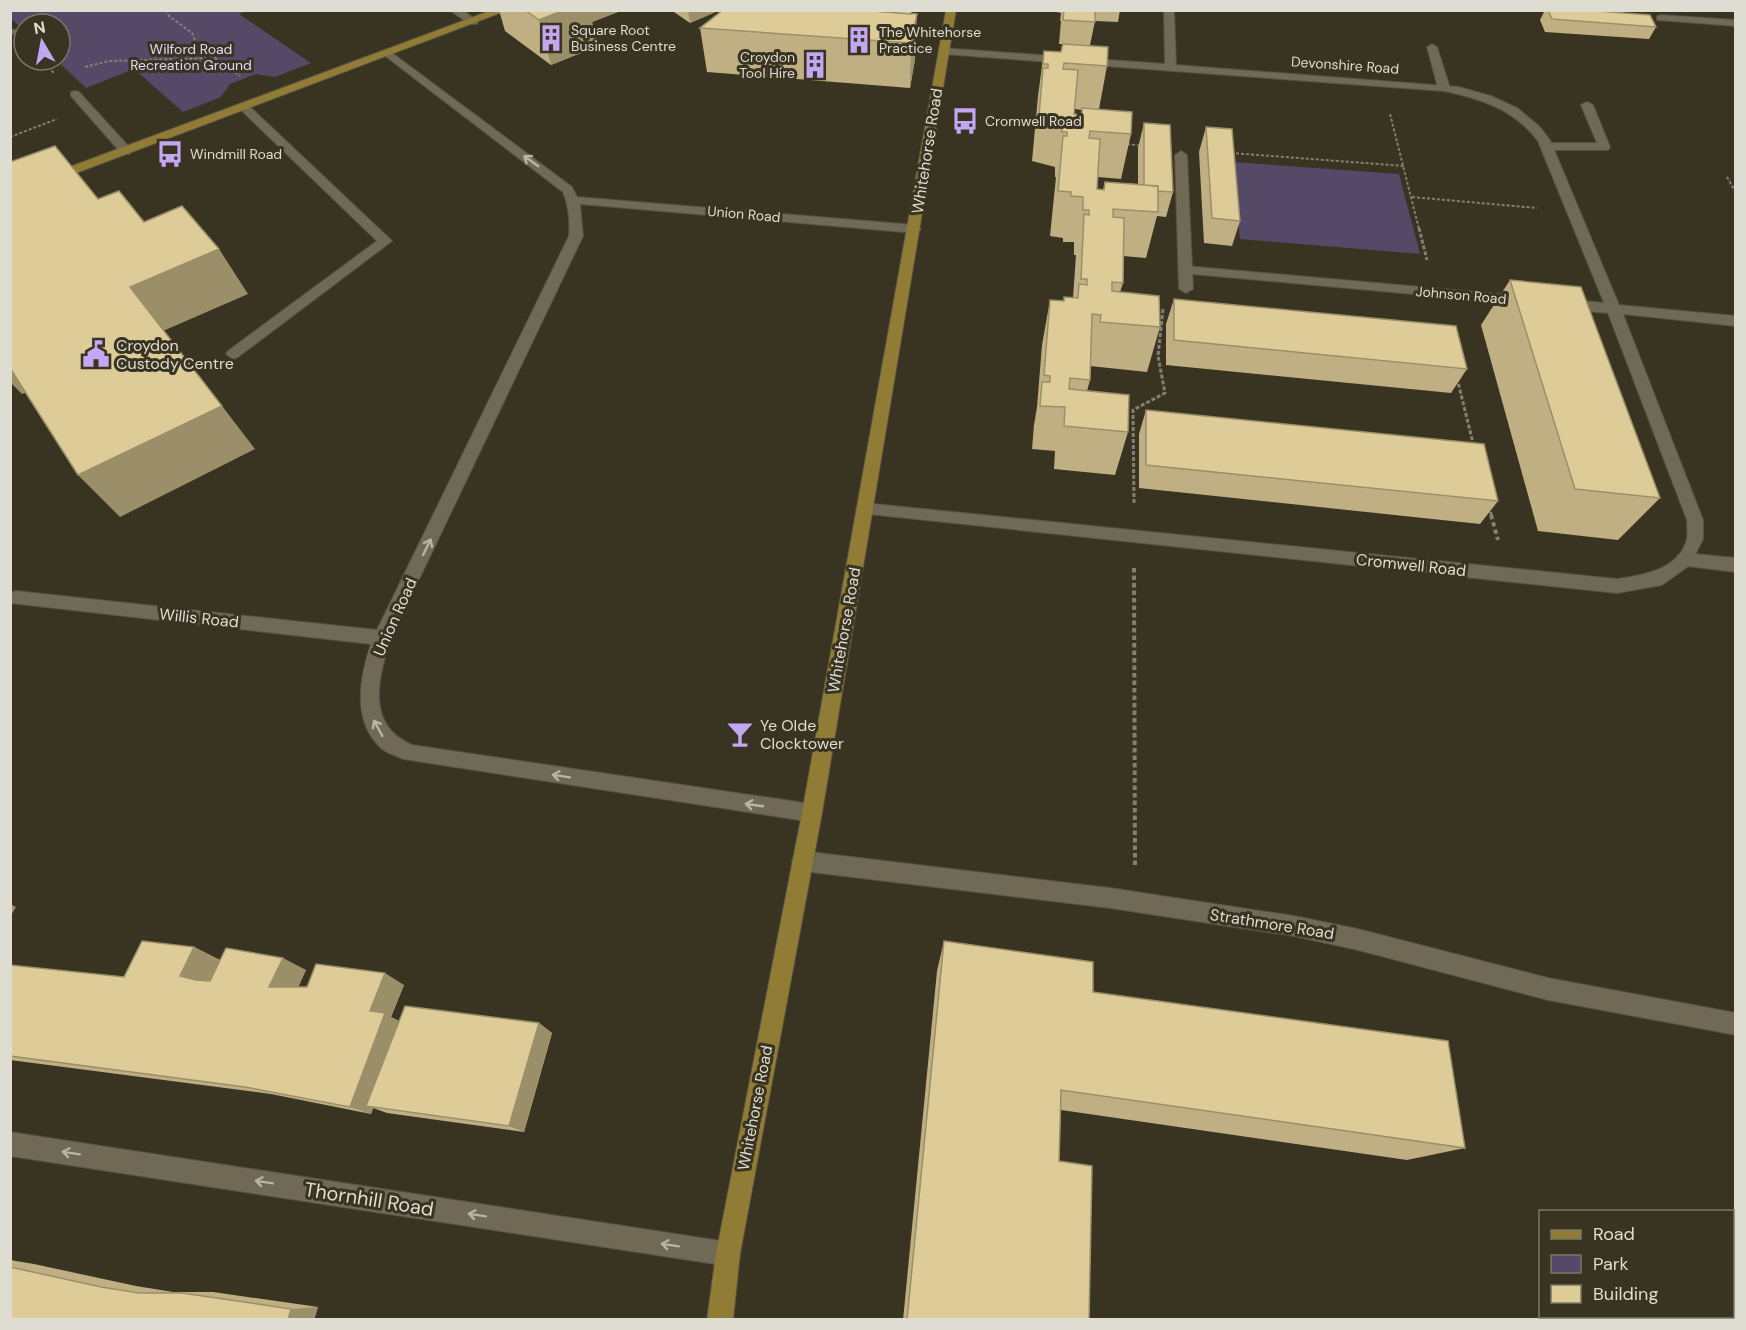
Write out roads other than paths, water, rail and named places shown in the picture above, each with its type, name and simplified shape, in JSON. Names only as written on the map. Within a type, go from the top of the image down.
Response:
[{"type":"main road","points":[[10,194],[503,10]]},
{"type":"main road","name":"Whitehorse Road","points":[[720,1320],[728,1254],[812,813],[915,229],[951,10]]},
{"type":"street","points":[[456,10],[472,22]]},
{"type":"street","points":[[1168,10],[1171,67]]},
{"type":"street","points":[[1662,18],[1736,23]]},
{"type":"street","points":[[1432,47],[1444,88]]},
{"type":"street","name":"Devonshire Road","points":[[943,51],[1444,88],[1485,97],[1508,107],[1529,121],[1547,147],[1614,310]]},
{"type":"street","points":[[388,53],[559,182],[568,190],[573,200]]},
{"type":"street","points":[[75,93],[126,151]]},
{"type":"street","points":[[1547,147],[1605,147],[1587,105]]},
{"type":"street","points":[[232,354],[385,241],[244,107]]},
{"type":"street","points":[[1181,155],[1186,289]]},
{"type":"street","name":"Union Road","points":[[812,813],[410,753],[387,742],[376,726],[371,712],[371,677],[382,638],[576,236],[573,200],[915,229]]},
{"type":"street","name":"Johnson Road","points":[[1186,270],[1736,321]]},
{"type":"street","points":[[1614,310],[1695,520],[1695,539],[1684,560],[1736,565]]},
{"type":"street","name":"Cromwell Road","points":[[864,509],[1617,586],[1656,580],[1684,560]]},
{"type":"street","name":"Willis Road","points":[[16,598],[382,638]]},
{"type":"street","name":"Strathmore Road","points":[[802,861],[1135,903],[1293,926],[1357,939],[1567,993],[1640,1009],[1736,1024]]},
{"type":"street","name":"Thornhill Road","points":[[10,1144],[728,1254]]},
{"type":"place","name":"Square Root Business Centre","points":[[551,38]]},
{"type":"place","name":"The Whitehorse Practice","points":[[859,40]]},
{"type":"place","name":"Croydon Tool Hire","points":[[815,65]]},
{"type":"place","name":"Cromwell Road","points":[[965,121]]},
{"type":"place","name":"Windmill Road","points":[[170,154]]},
{"type":"place","name":"Croydon Custody Centre","points":[[96,354]]},
{"type":"place","name":"Ye Olde Clocktower","points":[[740,734]]},
{"type":"park label","name":"Wilford Road Recreation Ground","points":[[191,58]]}]
